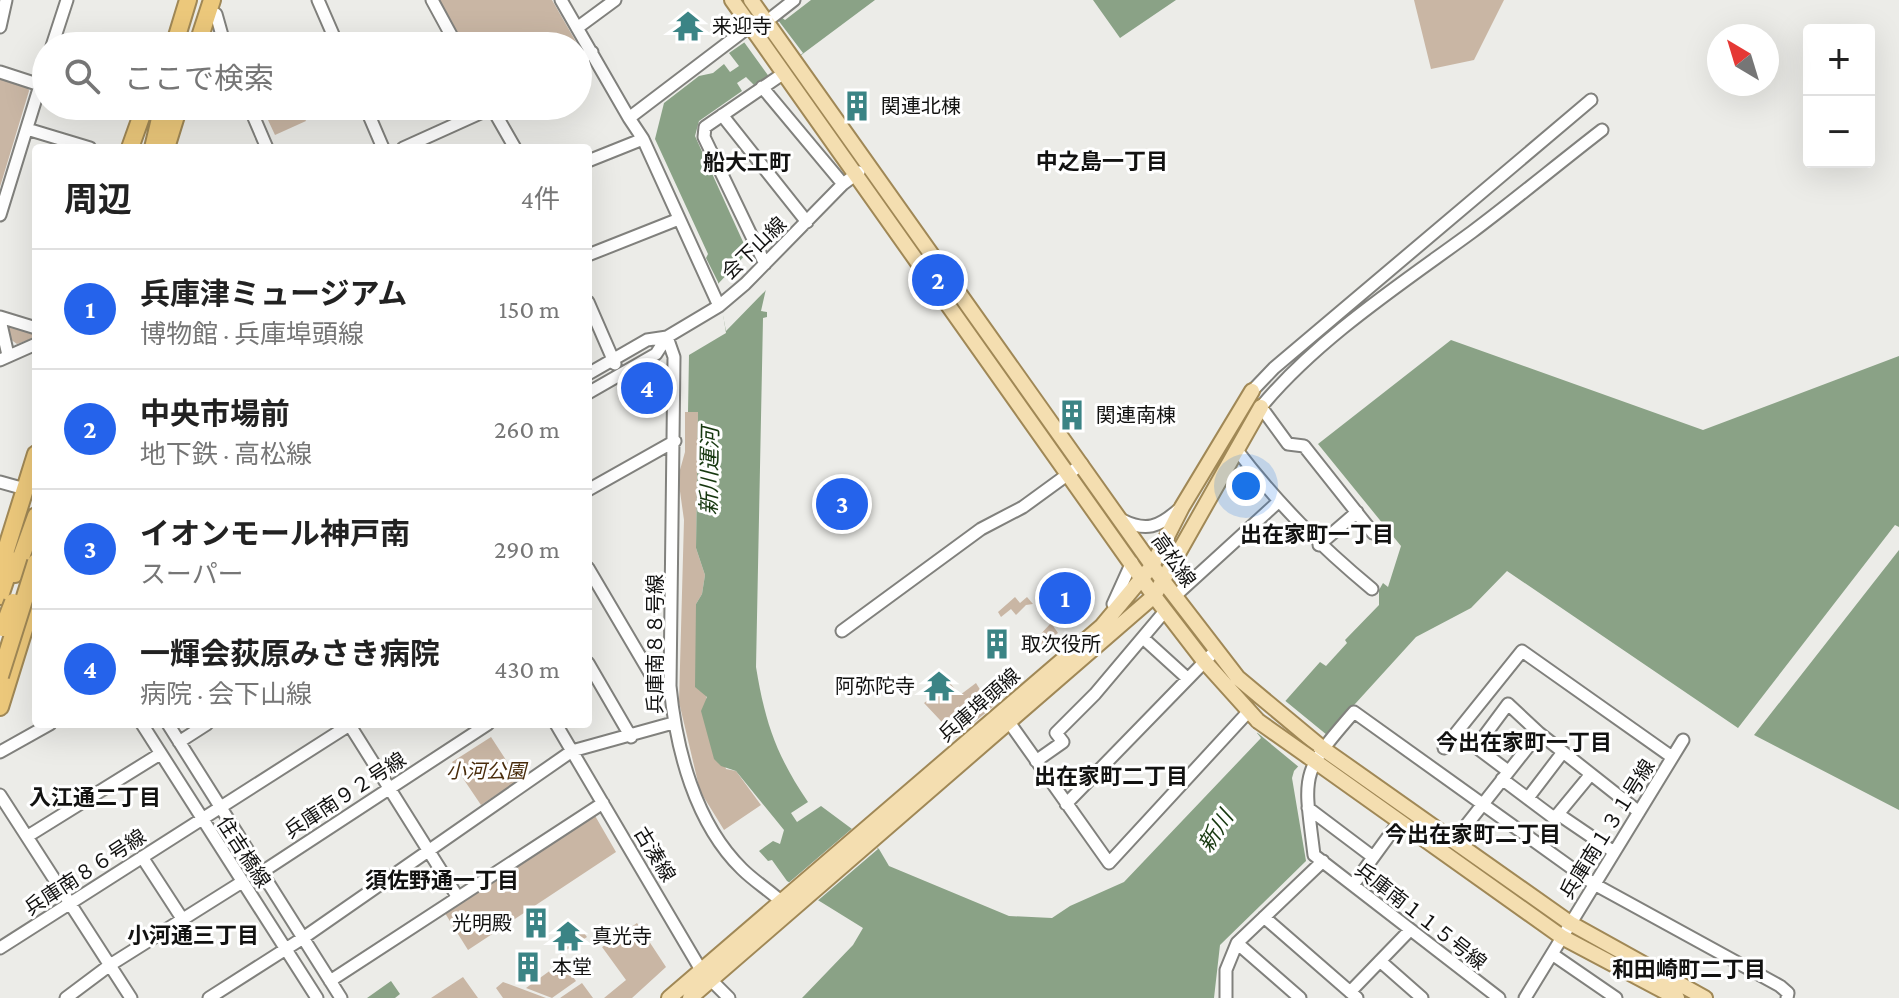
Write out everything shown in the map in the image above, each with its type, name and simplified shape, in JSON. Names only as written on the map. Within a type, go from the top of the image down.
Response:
[{"type":"highway","points":[[172,32],[179,0]]},
{"type":"highway","points":[[175,32],[188,0]]},
{"type":"highway","points":[[194,32],[200,0]]},
{"type":"highway","points":[[203,32],[216,5]]},
{"type":"highway","points":[[209,32],[216,5]]},
{"type":"highway","points":[[131,144],[140,120]]},
{"type":"highway","points":[[142,144],[150,120]]},
{"type":"highway","points":[[154,144],[160,120]]},
{"type":"highway","points":[[167,144],[175,120]]},
{"type":"highway","points":[[175,144],[183,120]]},
{"type":"highway","points":[[0,569],[30,486]]},
{"type":"highway","points":[[1,607],[30,486]]},
{"type":"highway","points":[[1,607],[32,526]]},
{"type":"highway","points":[[0,638],[32,555]]},
{"type":"highway","points":[[0,676],[32,575]]},
{"type":"highway","points":[[0,707],[31,625]]},
{"type":"main road","name":"高松線","points":[[732,0],[760,27],[856,174],[1165,611],[1316,752],[1399,822],[1562,937],[1677,998]]},
{"type":"main road","name":"高松線","points":[[751,0],[760,27]]},
{"type":"main road","name":"高松線","points":[[786,67],[869,165],[1122,520],[1175,596],[1210,656],[1254,716],[1316,752],[1570,923],[1705,998]]},
{"type":"main road","name":"兵庫埠頭線","points":[[1006,718],[1102,626],[1143,580],[1182,507],[1252,391]]},
{"type":"main road","name":"兵庫埠頭線","points":[[669,998],[706,974],[1154,596],[1261,407]]},
{"type":"main road","name":"兵庫埠頭線","points":[[690,998],[706,974]]},
{"type":"street","points":[[0,27],[6,0]]},
{"type":"street","points":[[57,32],[67,0]]},
{"type":"street","points":[[318,0],[332,32]]},
{"type":"street","points":[[432,0],[449,32]]},
{"type":"street","points":[[561,0],[580,32]]},
{"type":"street","points":[[577,28],[615,0]]},
{"type":"street","points":[[629,118],[794,0]]},
{"type":"street","points":[[216,5],[222,32]]},
{"type":"street","points":[[592,52],[629,118],[720,305]]},
{"type":"street","points":[[762,267],[704,137],[705,127],[786,67]]},
{"type":"street","points":[[0,72],[32,82]]},
{"type":"street","points":[[762,87],[843,184]]},
{"type":"street","points":[[1252,391],[1274,368],[1591,100]]},
{"type":"street","points":[[0,215],[32,112]]},
{"type":"street","points":[[722,115],[807,222]]},
{"type":"street","points":[[255,120],[265,144]]},
{"type":"street","points":[[371,120],[381,144]]},
{"type":"street","points":[[412,144],[464,120]]},
{"type":"street","points":[[500,120],[513,144]]},
{"type":"street","points":[[27,129],[77,144]]},
{"type":"street","points":[[1373,533],[1304,446],[1288,444],[1261,407],[1281,382],[1415,271],[1473,231],[1602,130]]},
{"type":"street","points":[[592,159],[640,140]]},
{"type":"street","name":"会下山線","points":[[592,372],[647,340],[667,337],[720,305],[843,184],[869,165]]},
{"type":"street","points":[[592,253],[679,219]]},
{"type":"street","points":[[592,311],[620,373]]},
{"type":"street","points":[[32,327],[0,318],[4,358],[32,346]]},
{"type":"street","name":"会下山線","points":[[592,390],[656,354],[667,337]]},
{"type":"street","name":"兵庫南８８号線","points":[[667,337],[674,357],[670,686],[673,723],[695,802],[740,868],[792,902]]},
{"type":"street","points":[[592,488],[675,441]]},
{"type":"street","points":[[1236,449],[1277,503],[1319,545],[1372,589]]},
{"type":"street","points":[[842,631],[981,529],[1023,507],[1082,464]]},
{"type":"street","points":[[0,482],[30,486]]},
{"type":"street","points":[[1175,596],[1277,503]]},
{"type":"street","points":[[1122,520],[1139,529],[1151,528],[1182,507]]},
{"type":"street","points":[[1319,545],[1357,512]]},
{"type":"street","points":[[1102,626],[1124,588],[1132,562]]},
{"type":"street","points":[[592,575],[654,680],[670,686]]},
{"type":"street","points":[[1,607],[31,625]]},
{"type":"street","points":[[1036,761],[1063,742],[1056,733],[1095,694],[1165,611]]},
{"type":"street","points":[[1143,638],[1187,678]]},
{"type":"street","points":[[1444,748],[1522,651],[1672,757]]},
{"type":"street","points":[[1066,804],[1210,656]]},
{"type":"street","points":[[592,670],[631,737]]},
{"type":"street","points":[[1591,774],[1554,818],[1528,798],[1476,747],[1508,704],[1539,733],[1591,774],[1639,812]]},
{"type":"street","points":[[1227,997],[1226,970],[1237,943],[1323,861],[1314,855],[1305,783],[1316,752],[1354,712],[1594,884],[1780,986],[1788,993],[1787,998]]},
{"type":"street","points":[[1006,718],[1109,863],[1254,716]]},
{"type":"street","points":[[209,998],[303,938],[572,751],[673,723]]},
{"type":"street","points":[[0,752],[43,728]]},
{"type":"street","name":"住吉橋線","points":[[144,728],[317,998]]},
{"type":"street","name":"住吉橋線","points":[[170,728],[341,998]]},
{"type":"street","points":[[179,742],[201,728]]},
{"type":"street","name":"兵庫南８６号線","points":[[0,948],[344,728]]},
{"type":"street","points":[[352,728],[457,896]]},
{"type":"street","name":"兵庫南９２号線","points":[[262,872],[482,728]]},
{"type":"street","name":"古湊線","points":[[558,728],[706,974],[729,998]]},
{"type":"street","points":[[1453,842],[1539,733]]},
{"type":"street","name":"兵庫南１３１号線","points":[[1525,998],[1683,740]]},
{"type":"street","points":[[1528,798],[1563,752]]},
{"type":"street","points":[[28,836],[160,754]]},
{"type":"street","points":[[0,795],[131,998]]},
{"type":"street","points":[[330,981],[603,803]]},
{"type":"street","points":[[1308,808],[1373,857]]},
{"type":"street","points":[[1558,814],[1614,852]]},
{"type":"street","points":[[1353,885],[1399,822]]},
{"type":"street","points":[[142,857],[183,920]]},
{"type":"street","name":"兵庫南１１５号線","points":[[1323,861],[1492,996]]},
{"type":"street","points":[[66,998],[110,965],[242,882]]},
{"type":"street","points":[[1264,917],[1354,995],[1380,961],[1410,930]]},
{"type":"street","points":[[1237,943],[1300,998]]},
{"type":"street","points":[[1552,954],[1616,998]]},
{"type":"street","points":[[1380,961],[1422,998]]},
{"type":"green space","points":[[438,0],[552,0],[570,32],[457,32]]},
{"type":"green space","points":[[1414,0],[1504,0],[1474,60],[1431,69]]},
{"type":"green space","points":[[0,78],[28,86],[29,91],[0,187]]},
{"type":"green space","points":[[268,120],[306,120],[306,121],[275,135]]},
{"type":"green space","points":[[11,324],[32,331],[32,339],[17,344],[10,339],[7,327]]},
{"type":"green space","points":[[685,412],[698,412],[696,548],[705,575],[702,594],[696,604],[707,702],[726,769],[736,771],[761,805],[724,830],[700,791],[679,702],[684,520],[678,477],[685,452]]},
{"type":"green space","points":[[1015,597],[1020,603],[1027,597],[1033,604],[1026,605],[1016,615],[1011,609],[1001,617],[998,612]]},
{"type":"green space","points":[[1051,623],[1058,633],[1040,647],[1038,644],[1031,648],[1021,636],[1026,632],[1030,638],[1035,634],[1038,637]]},
{"type":"green space","points":[[950,683],[960,695],[976,683],[987,701],[994,706],[956,737],[924,703]]},
{"type":"green space","name":"小河公園","points":[[491,737],[519,780],[481,805],[452,762]]},
{"type":"green space","points":[[594,814],[616,852],[468,950],[443,910]]},
{"type":"green space","points":[[637,923],[666,967],[632,998],[604,998],[626,980],[602,947]]},
{"type":"green space","points":[[581,929],[587,937],[560,954],[558,947]]},
{"type":"green space","points":[[562,962],[576,981],[552,998],[526,988]]},
{"type":"green space","points":[[463,977],[478,998],[431,998]]},
{"type":"green space","points":[[503,982],[546,998],[503,998],[496,988]]},
{"type":"green space","points":[[582,983],[593,998],[560,998]]},
{"type":"water","points":[[811,0],[875,0],[757,88],[746,77],[737,83],[742,91],[699,121],[695,136],[744,244],[750,242],[766,289],[761,311],[767,312],[767,317],[763,318],[756,667],[773,738],[808,802],[791,813],[797,822],[821,806],[879,849],[889,866],[1009,916],[1052,918],[1070,906],[1124,882],[1261,738],[1257,733],[1320,662],[1326,666],[1347,643],[1345,640],[1379,605],[1379,590],[1383,583],[1388,587],[1401,546],[1318,444],[1451,340],[1703,430],[1899,356],[1899,527],[1895,525],[1738,728],[1507,571],[1471,608],[1416,637],[1294,771],[1292,778],[1306,861],[1220,945],[1214,998],[802,998],[853,945],[863,928],[787,881],[772,860],[768,861],[759,851],[773,841],[780,844],[784,830],[736,771],[721,766],[714,759],[701,711],[707,697],[695,687],[696,604],[702,594],[705,575],[696,548],[698,412],[688,412],[689,355],[726,333],[718,282],[706,258],[708,254],[655,139],[664,103],[699,76],[713,73],[724,64],[730,72],[739,66],[729,53],[781,17],[785,20]]},
{"type":"water","points":[[1093,0],[1176,0],[1120,38]]},
{"type":"water","points":[[1899,550],[1899,810],[1754,735]]},
{"type":"water","points":[[391,981],[400,994],[395,998],[367,998]]},
{"type":"pier","points":[[778,20],[803,53],[770,78],[744,42]]},
{"type":"pier","points":[[751,249],[768,288],[726,331],[717,285]]},
{"type":"pier","points":[[1283,699],[1327,735],[1300,768],[1254,730]]},
{"type":"pier","points":[[855,826],[878,849],[815,903],[786,885]]},
{"type":"place","name":"来迎寺","points":[[688,26]]},
{"type":"place","name":"関連北棟","points":[[857,106]]},
{"type":"place","name":"中央市場前","points":[[938,280]]},
{"type":"place","name":"一輝会荻原みさき病院","points":[[647,388]]},
{"type":"place","name":"関連南棟","points":[[1072,415]]},
{"type":"place","name":"イオンモール神戸南","points":[[842,504]]},
{"type":"place","name":"兵庫津ミュージアム","points":[[1065,598]]},
{"type":"place","name":"取次役所","points":[[997,644]]},
{"type":"place","name":"阿弥陀寺","points":[[939,686]]},
{"type":"place","name":"光明殿","points":[[536,923]]},
{"type":"place","name":"真光寺","points":[[568,936]]},
{"type":"place","name":"本堂","points":[[528,967]]},
{"type":"district","name":"中之島一丁目","points":[[1102,161]]},
{"type":"district","name":"船大工町","points":[[747,162]]},
{"type":"district","name":"出在家町一丁目","points":[[1317,534]]},
{"type":"district","name":"今出在家町一丁目","points":[[1524,742]]},
{"type":"district","name":"出在家町二丁目","points":[[1111,776]]},
{"type":"district","name":"入江通二丁目","points":[[95,797]]},
{"type":"district","name":"今出在家町二丁目","points":[[1473,834]]},
{"type":"district","name":"須佐野通一丁目","points":[[442,880]]},
{"type":"district","name":"小河通三丁目","points":[[193,935]]},
{"type":"district","name":"和田崎町二丁目","points":[[1689,969]]},
{"type":"water label","name":"新川運河","points":[[709,471]]},
{"type":"water label","name":"新川","points":[[1215,831]]}]
